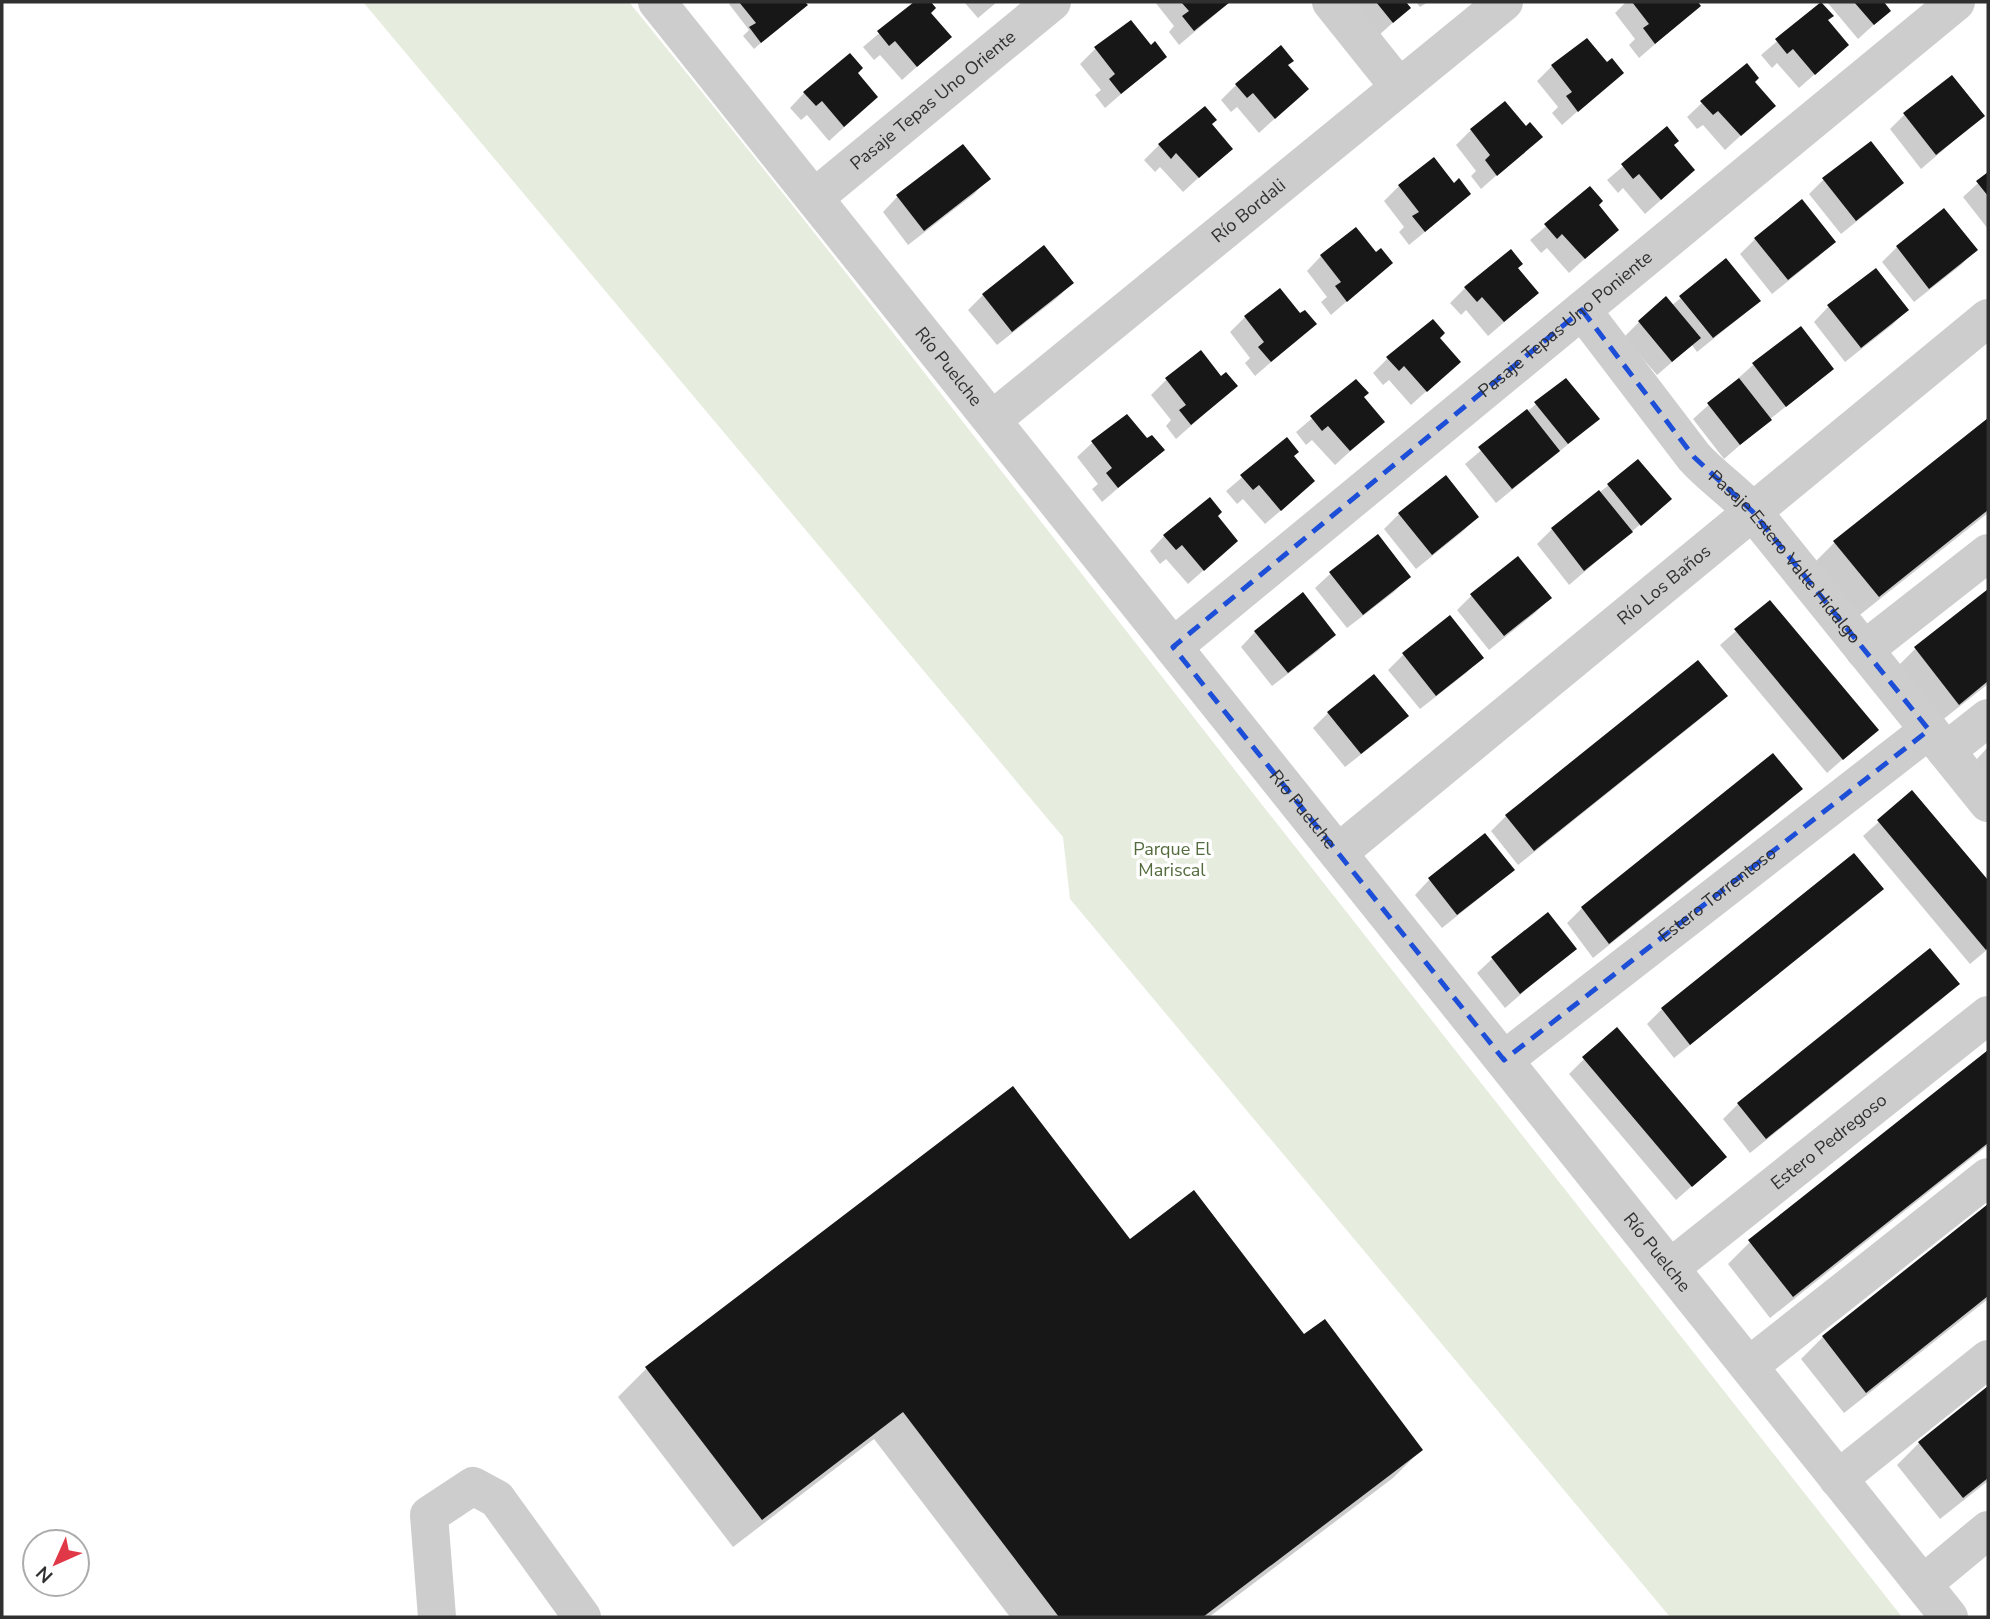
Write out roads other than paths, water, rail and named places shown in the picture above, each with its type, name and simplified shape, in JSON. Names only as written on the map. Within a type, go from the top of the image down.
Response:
[{"type":"street","name":"Río Puelche","points":[[657,2],[1949,1617]]},
{"type":"street","name":"Pasaje Tepas Uno Oriente","points":[[814,198],[1052,2]]},
{"type":"street","points":[[1331,2],[1399,88]]},
{"type":"street","name":"Río Bordali","points":[[992,420],[1504,2]]},
{"type":"street","name":"Pasaje Tepas Uno Poniente","points":[[1173,647],[1956,2]]},
{"type":"street","name":"Pasaje Estero Valle Hidalgo","points":[[1582,310],[1694,457],[1706,471],[1737,494],[1753,512],[1988,803]]},
{"type":"street","name":"Río Los Baños","points":[[1339,853],[1988,318]]},
{"type":"street","points":[[1864,650],[1988,553]]},
{"type":"street","name":"Estero Torrentoso","points":[[1504,1060],[1937,741],[1988,718]]},
{"type":"street","name":"Estero Pedregoso","points":[[1670,1268],[1988,1015]]},
{"type":"street","points":[[1749,1366],[1988,1177]]},
{"type":"street","points":[[1838,1479],[1988,1359]]},
{"type":"street","points":[[437,1617],[429,1514],[473,1486],[497,1499],[582,1617]]},
{"type":"street","points":[[1923,1584],[1988,1530]]},
{"type":"park label","name":"Parque El Mariscal","points":[[1172,859]]}]
